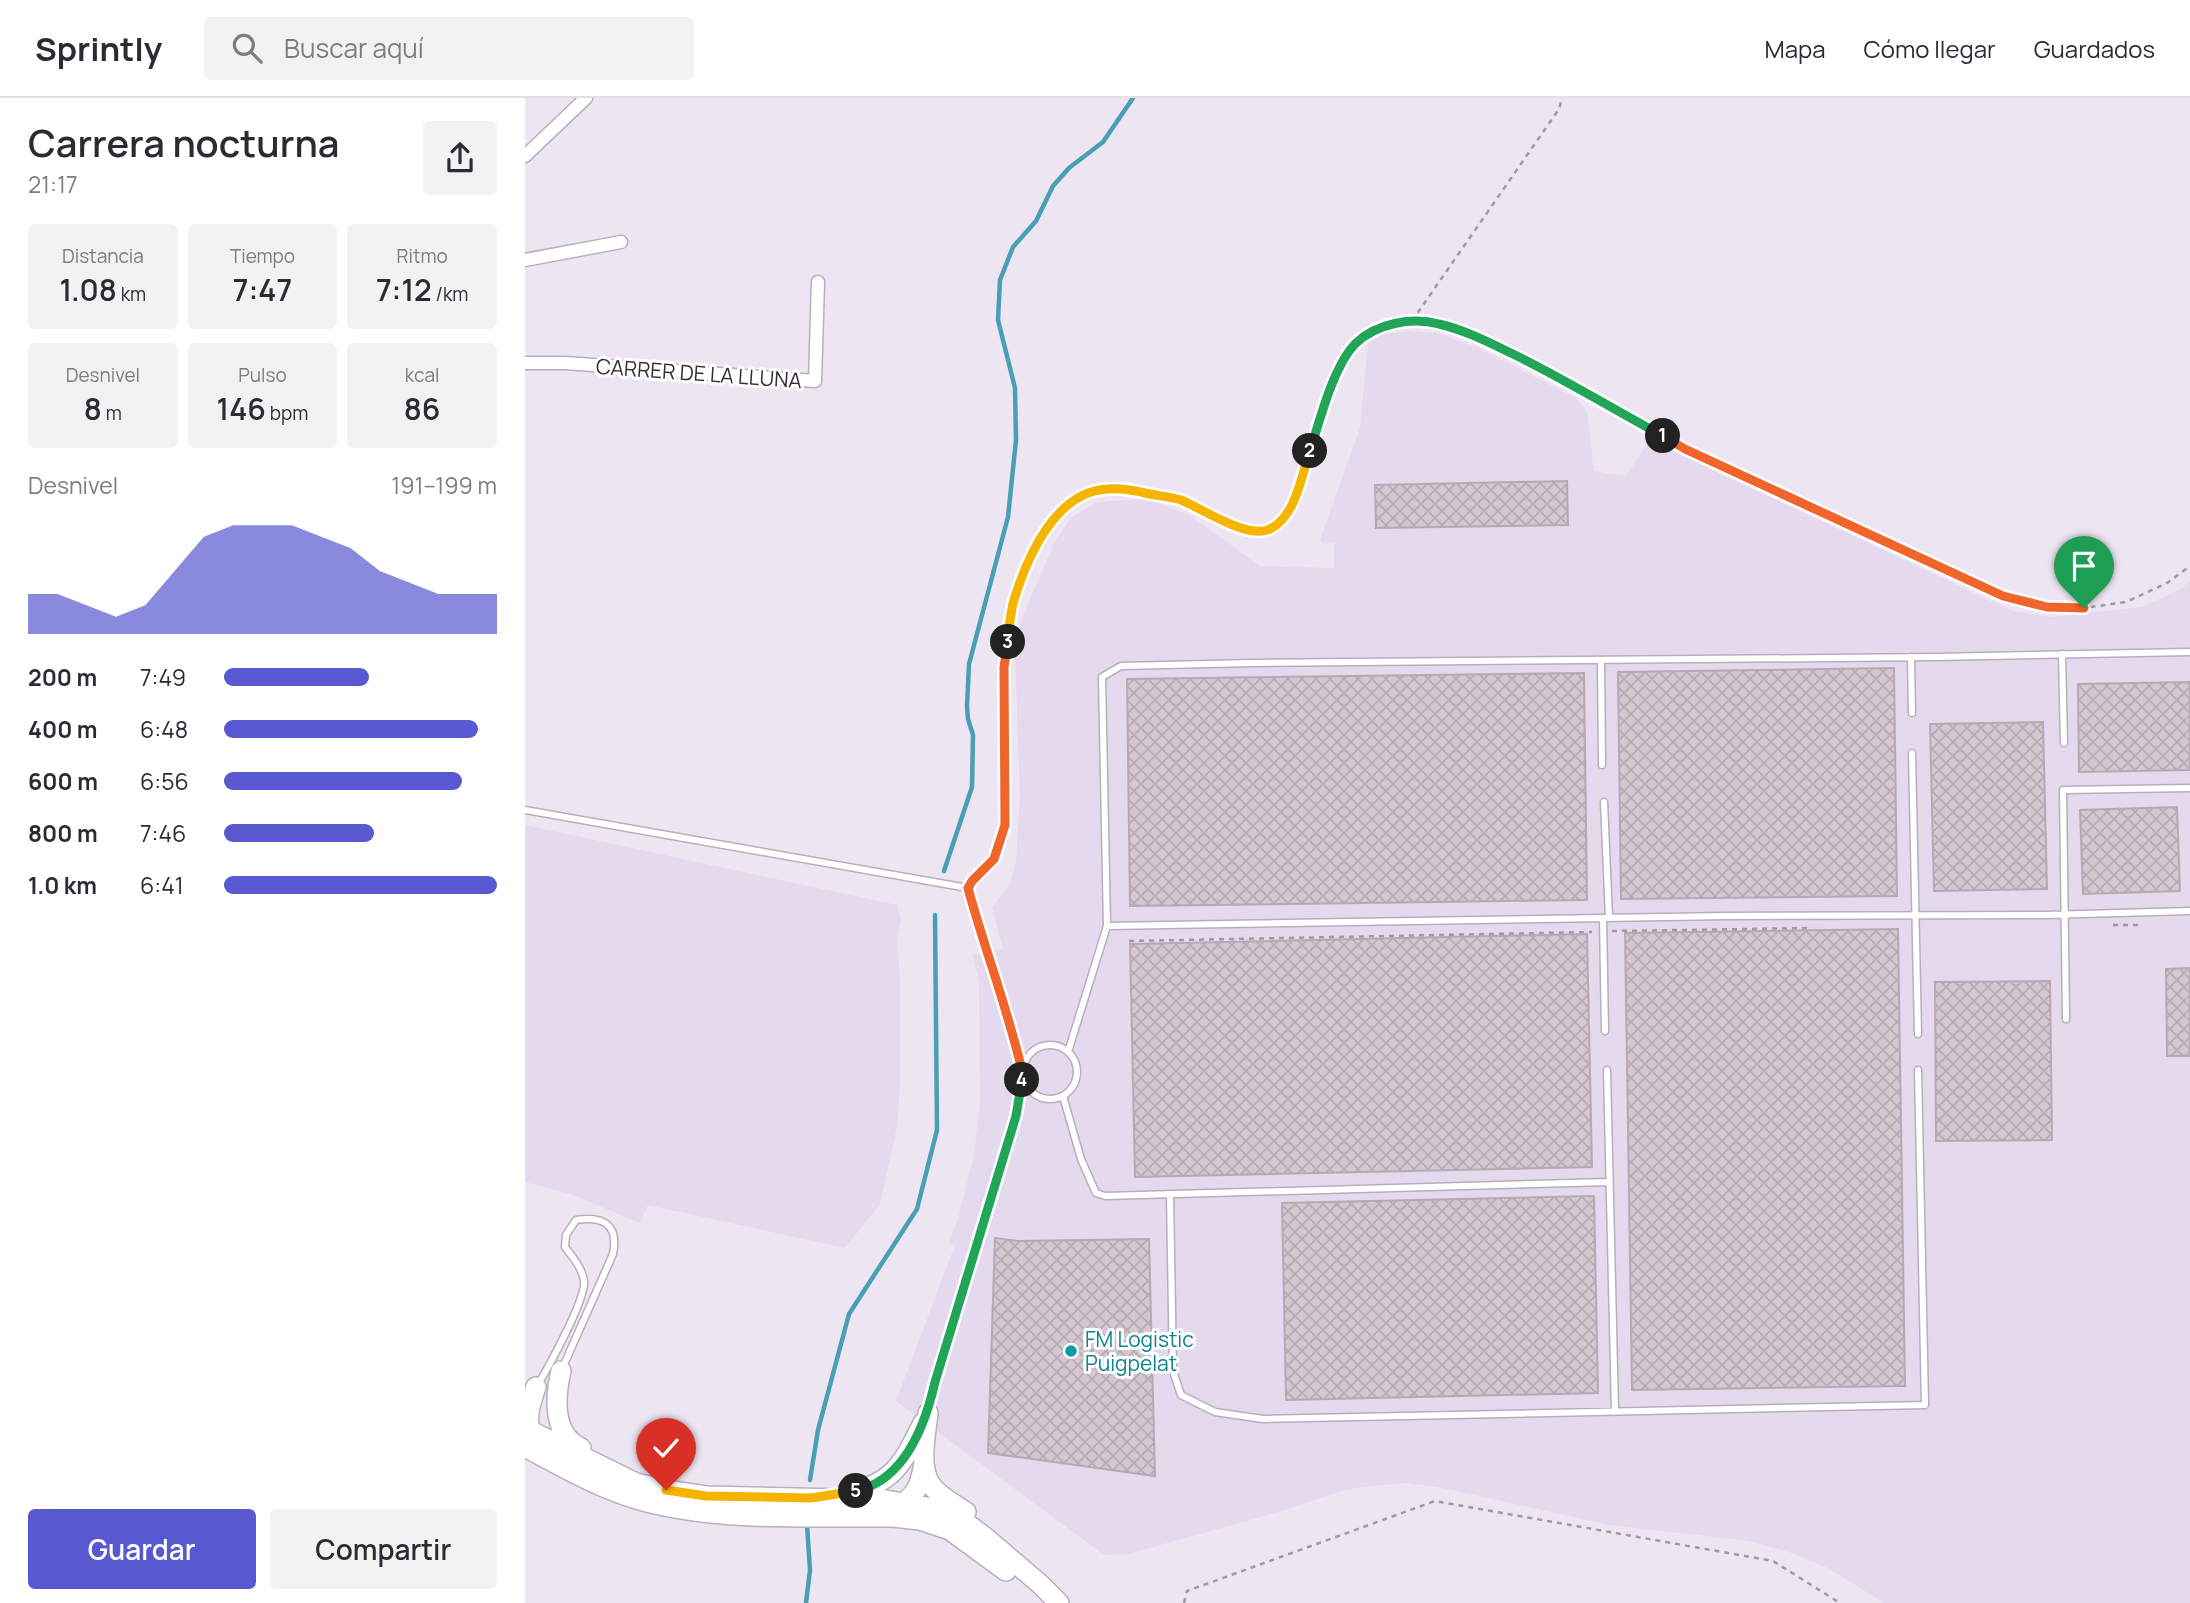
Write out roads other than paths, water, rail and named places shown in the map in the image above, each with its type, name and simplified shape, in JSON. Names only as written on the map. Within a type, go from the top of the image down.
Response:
[{"type":"street","points":[[525,156],[586,98]]},
{"type":"street","points":[[525,260],[621,242]]},
{"type":"street","name":"CARRER DE LA LLUNA","points":[[525,363],[565,363],[815,382],[818,282]]},
{"type":"street","points":[[526,1434],[546,1408],[561,1371]]},
{"type":"street","points":[[561,1371],[556,1391],[557,1409],[566,1438],[576,1446],[631,1472],[706,1496]]},
{"type":"street","points":[[526,1434],[531,1390]]},
{"type":"street","points":[[727,1515],[761,1508],[793,1506],[881,1510],[904,1503],[912,1498],[920,1484],[928,1413]]},
{"type":"street","points":[[811,1498],[860,1490],[880,1483],[897,1470],[928,1413]]},
{"type":"street","points":[[526,1434],[636,1483],[706,1496],[886,1500],[932,1508],[958,1517],[985,1537],[1059,1603]]},
{"type":"street","points":[[526,1434],[590,1481],[649,1503],[727,1515],[920,1520],[950,1530],[1051,1603]]},
{"type":"street","points":[[924,1461],[930,1483],[1014,1551],[1029,1574]]},
{"type":"street","points":[[897,1470],[900,1493],[910,1510],[953,1522],[969,1544]]},
{"type":"lane","points":[[928,1413],[1016,1116],[1023,1075],[1026,1058],[1040,1046],[1058,1046],[1069,1052],[1077,1064],[1078,1074],[1076,1083],[1063,1096],[1046,1099],[1030,1091],[1023,1075],[1014,1035],[979,931],[968,888],[994,859],[1005,825],[1004,667],[1013,602],[1034,547],[1049,524],[1073,501],[1090,492],[1107,489],[1141,492]]},
{"type":"lane","points":[[1069,1052],[1107,926],[1102,677],[1121,666],[2190,652]]},
{"type":"lane","points":[[2062,654],[2064,743]]},
{"type":"lane","points":[[1910,657],[1912,713]]},
{"type":"lane","points":[[1601,661],[1602,765]]},
{"type":"lane","points":[[1912,753],[1918,1034]]},
{"type":"lane","points":[[2066,1019],[2063,790],[2190,788]]},
{"type":"lane","points":[[1604,802],[1605,1031]]},
{"type":"lane","points":[[525,810],[968,888]]},
{"type":"lane","points":[[1107,926],[2190,911]]},
{"type":"lane","points":[[1607,1070],[1615,1410]]},
{"type":"lane","points":[[1170,1194],[1173,1371],[1181,1395],[1215,1412],[1263,1419],[1925,1405],[1918,1070]]},
{"type":"lane","points":[[1063,1096],[1081,1159],[1096,1193],[1105,1196],[1609,1182]]},
{"type":"lane","points":[[531,1390],[555,1356],[585,1288],[580,1266],[565,1247],[566,1235],[576,1220],[591,1218],[606,1222],[612,1231],[615,1243],[613,1254],[561,1371]]},
{"type":"waterway","points":[[944,871],[972,787],[973,735],[967,706],[969,664],[1008,517],[1016,440],[1015,388],[998,320],[1000,280],[1013,247],[1036,221],[1053,186],[1069,168],[1103,142],[1133,98]]},
{"type":"waterway","points":[[810,1480],[818,1430],[849,1314],[917,1209],[937,1130],[935,915]]},
{"type":"waterway","points":[[806,1603],[810,1570],[807,1525]]},
{"type":"place","name":"FM Logistic Puigpelat","points":[[1071,1351]]}]
